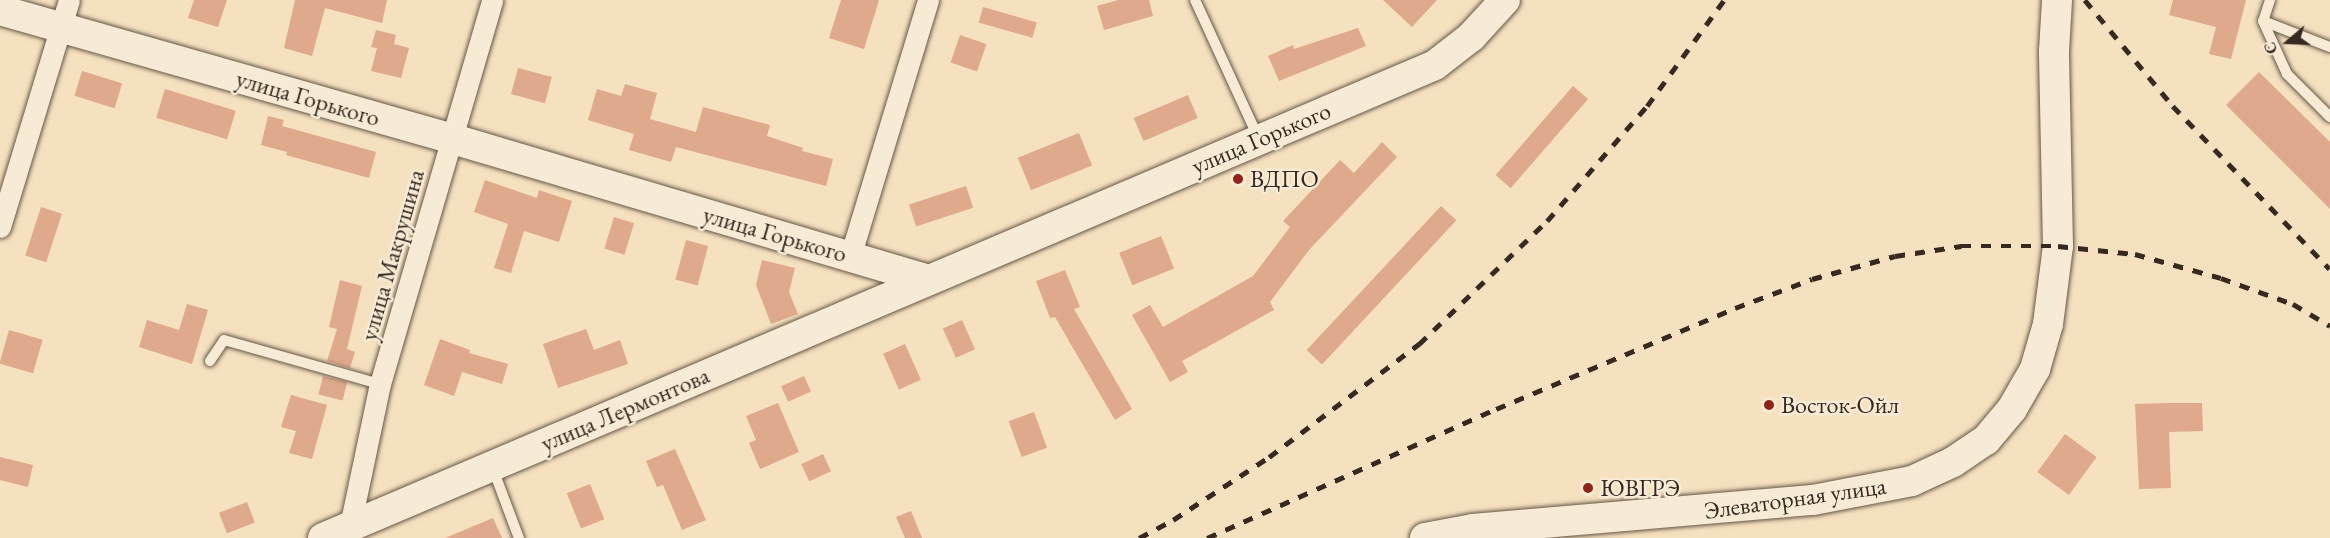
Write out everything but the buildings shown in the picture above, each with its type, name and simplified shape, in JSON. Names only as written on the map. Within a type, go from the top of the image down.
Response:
[{"type":"main road","name":"улица Горького","points":[[0,10],[65,13],[453,139],[928,280],[1435,65],[1471,37],[1505,0]]},
{"type":"main road","name":"Элеваторная улица","points":[[1425,538],[1473,529],[1634,517],[1823,498],[1912,481],[1953,462],[1986,440],[2012,409],[2035,369],[2048,324],[2058,246],[2054,51],[2057,0]]},
{"type":"main road","name":"улица Лермонтова","points":[[323,538],[928,280]]},
{"type":"street","name":"улица Макрушина","points":[[350,526],[380,384],[492,0]]},
{"type":"street","points":[[850,257],[928,0]]},
{"type":"street","points":[[0,227],[65,13]]},
{"type":"lane","points":[[1195,0],[1259,140]]},
{"type":"lane","points":[[2270,0],[2263,21],[2287,74],[2330,117]]},
{"type":"lane","points":[[2263,21],[2330,47]]},
{"type":"lane","points":[[210,361],[224,340],[380,384]]},
{"type":"lane","points":[[492,466],[519,538]]},
{"type":"railway","points":[[1139,538],[1173,520],[1269,457],[1419,344],[1547,221],[1647,106],[1724,0]]},
{"type":"railway","points":[[2085,0],[2173,106],[2330,269]]},
{"type":"railway","points":[[1207,538],[1496,409],[1735,308],[1812,279],[1895,256],[1961,246],[2058,246],[2135,254],[2221,278],[2293,304],[2330,326]]},
{"type":"place","name":"ВДПО","points":[[1238,179]]},
{"type":"place","name":"Восток-Ойл","points":[[1769,405]]},
{"type":"place","name":"ЮВГРЭ","points":[[1588,488]]}]
